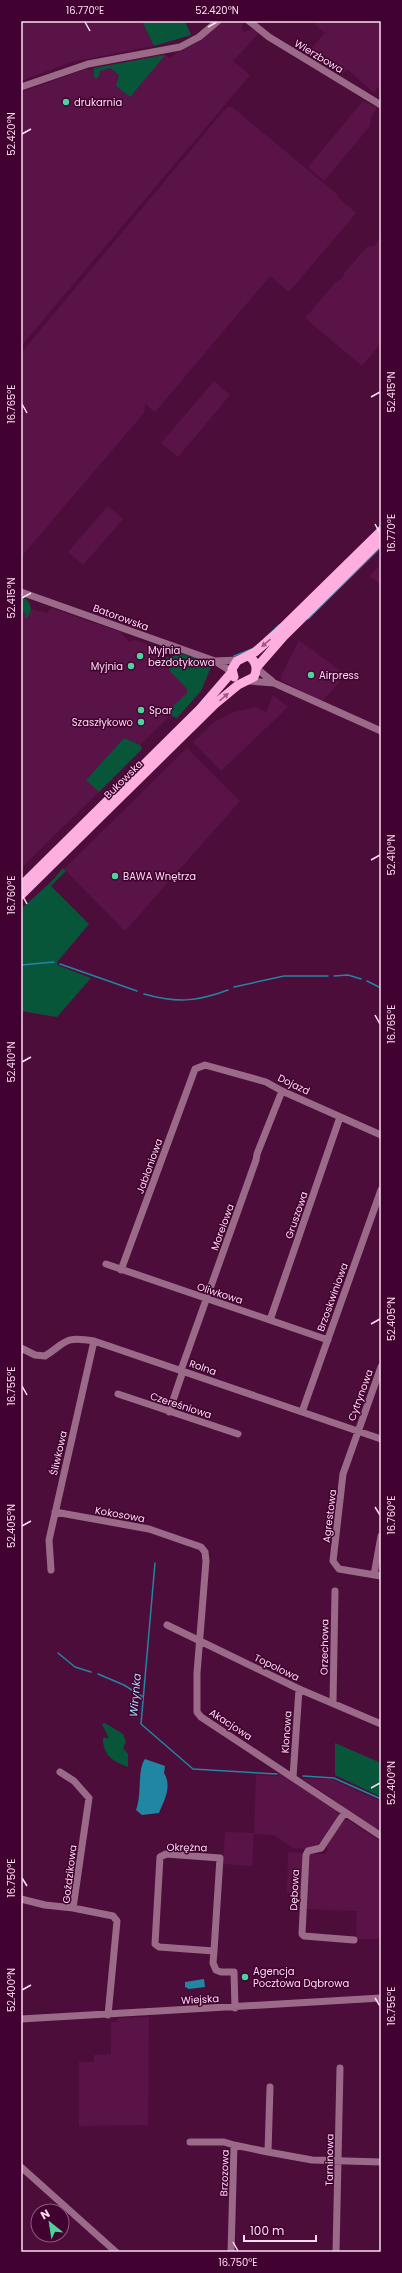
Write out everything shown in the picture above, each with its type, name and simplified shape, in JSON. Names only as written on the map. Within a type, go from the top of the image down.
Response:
[{"type":"main road","points":[[248,656],[252,659],[256,668],[255,675],[247,682],[238,681],[232,672],[233,666],[238,660],[248,656],[277,633],[381,531]]},
{"type":"main road","points":[[256,668],[284,636],[381,540]]},
{"type":"main road","name":"Bukowska","points":[[21,886],[196,714],[232,672]]},
{"type":"main road","name":"Bukowska","points":[[21,895],[215,704],[247,682]]},
{"type":"street","points":[[21,87],[88,64],[155,52],[186,44],[199,37],[218,21]]},
{"type":"street","name":"Wierzbowa","points":[[249,21],[269,37],[381,105]]},
{"type":"street","name":"Batorowska","points":[[21,592],[215,661],[232,672]]},
{"type":"street","name":"Batorowska","points":[[215,661],[238,660]]},
{"type":"street","points":[[256,668],[274,683],[381,731]]},
{"type":"street","points":[[247,682],[274,683]]},
{"type":"street","name":"Dojazd","points":[[195,1069],[205,1065],[266,1082],[340,1118],[381,1135]]},
{"type":"street","name":"Jabłoniowa","points":[[121,1270],[195,1069]]},
{"type":"street","name":"Morelowa","points":[[169,1412],[206,1299],[257,1154],[282,1091]]},
{"type":"street","name":"Gruszowa","points":[[270,1320],[340,1118]]},
{"type":"street","name":"Brzoskwiniowa","points":[[302,1412],[381,1190]]},
{"type":"street","name":"Oliwkowa","points":[[106,1264],[328,1340]]},
{"type":"street","name":"Rolna","points":[[21,1348],[36,1355],[44,1356],[60,1343],[70,1339],[94,1340],[381,1439]]},
{"type":"street","name":"Śliwkowa","points":[[50,1570],[49,1540],[94,1340]]},
{"type":"street","name":"Cytrynowa","points":[[358,1430],[381,1367]]},
{"type":"street","name":"Czereśniowa","points":[[118,1394],[238,1434]]},
{"type":"street","name":"Agrestowa","points":[[358,1430],[343,1474],[333,1561],[339,1569],[378,1576],[381,1536]]},
{"type":"street","name":"Kokosowa","points":[[55,1512],[149,1530],[180,1539],[201,1547],[205,1552],[206,1561]]},
{"type":"street","name":"Akacjowa","points":[[206,1561],[196,1673],[198,1712],[201,1717],[381,1836]]},
{"type":"street","name":"Orzechowa","points":[[333,1702],[335,1591]]},
{"type":"street","name":"Topolowa","points":[[167,1625],[299,1689],[333,1702],[381,1724]]},
{"type":"street","name":"Klonowa","points":[[293,1777],[299,1689]]},
{"type":"street","name":"Goździkowa","points":[[60,1772],[74,1781],[89,1798],[74,1908],[113,1916],[117,1921],[108,2015]]},
{"type":"street","name":"Dębowa","points":[[345,1812],[321,1848],[308,1851],[306,1855],[302,1934],[304,1936],[354,1940]]},
{"type":"street","name":"Okrężna","points":[[214,1951],[160,1947],[155,1944],[160,1857],[166,1854],[220,1858],[214,1951],[213,1963],[216,1970],[222,1972],[234,1972],[235,2008]]},
{"type":"street","points":[[21,1899],[44,1905],[74,1908]]},
{"type":"street","name":"Wiejska","points":[[21,2019],[235,2008],[381,1998]]},
{"type":"street","name":"Tarninowa","points":[[336,2252],[340,2068]]},
{"type":"street","points":[[268,2152],[270,2087]]},
{"type":"street","points":[[190,2142],[224,2142],[234,2145]]},
{"type":"street","name":"Brzozowa","points":[[232,2252],[234,2145],[295,2159],[381,2162]]},
{"type":"street","points":[[21,2167],[116,2252]]},
{"type":"shaded area","points":[[21,21],[143,21],[154,46],[71,62],[21,81]]},
{"type":"shaded area","points":[[223,21],[245,21],[241,29],[244,32],[253,29],[259,33],[233,61],[250,75],[22,345],[22,92],[86,69],[92,70],[94,68],[159,55],[165,55],[170,58],[176,53],[198,42]]},
{"type":"shaded area","points":[[311,21],[381,21],[381,90],[378,87],[374,93],[347,69],[342,74],[308,52],[325,33]]},
{"type":"shaded area","points":[[363,101],[377,108],[371,117],[370,126],[324,181],[308,167]]},
{"type":"shaded area","points":[[227,107],[232,107],[338,195],[337,197],[356,213],[289,292],[270,276],[155,412],[145,404],[144,413],[21,557],[21,353]]},
{"type":"shaded area","points":[[381,232],[381,343],[362,366],[305,318],[335,283],[343,278],[344,273],[367,247],[374,246],[378,242]]},
{"type":"shaded area","points":[[214,381],[230,395],[178,457],[161,443]]},
{"type":"shaded area","points":[[108,506],[123,519],[83,565],[68,552]]},
{"type":"shaded area","points":[[381,564],[381,585],[370,576]]},
{"type":"shaded area","points":[[21,597],[31,609],[47,613],[51,608],[120,632],[129,642],[136,640],[154,647],[196,690],[140,745],[124,738],[87,779],[99,792],[21,868]]},
{"type":"shaded area","name":"Airpress","points":[[299,640],[346,675],[322,701],[282,681],[280,678]]},
{"type":"shaded area","points":[[273,695],[288,707],[221,771],[193,742],[214,722],[231,713],[255,707],[266,712]]},
{"type":"shaded area","points":[[187,748],[240,801],[125,931],[64,869]]},
{"type":"shaded area","points":[[279,1772],[337,1811],[338,1816],[317,1846],[310,1849],[293,1848],[274,1835],[254,1834],[252,1866],[223,1864],[225,1832],[254,1833],[256,1775],[278,1776]]},
{"type":"shaded area","points":[[302,1778],[332,1779],[381,1802],[381,1833]]},
{"type":"shaded area","points":[[344,1820],[348,1820],[381,1842],[381,1939],[356,1939],[357,1911],[305,1909],[308,1857],[312,1854],[325,1854],[328,1850],[326,1846]]},
{"type":"shaded area","points":[[288,1852],[301,1853],[303,1856],[302,1893],[287,1893]]},
{"type":"shaded area","points":[[149,2017],[148,2125],[79,2126],[79,2062],[94,2062],[94,2055],[111,2054],[111,2022],[116,2022],[118,2018]]},
{"type":"green space","points":[[142,21],[185,21],[191,35],[154,46]]},
{"type":"green space","points":[[165,55],[130,97],[116,86],[119,75],[110,68],[100,71],[98,78],[94,78],[94,68]]},
{"type":"green space","points":[[21,597],[27,600],[31,608],[27,618],[24,618],[26,615],[21,610]]},
{"type":"green space","points":[[179,653],[209,662],[211,667],[201,691],[177,718],[169,715],[169,710],[187,693],[187,689],[169,670],[171,667],[167,663],[165,665],[163,662],[167,657],[169,658]]},
{"type":"green space","points":[[124,738],[140,745],[142,749],[99,792],[86,780]]},
{"type":"green space","points":[[63,868],[66,871],[51,886],[89,924],[58,961],[57,965],[91,978],[57,1017],[21,1011],[21,909],[51,882]]},
{"type":"green space","points":[[105,1723],[123,1734],[126,1742],[123,1748],[128,1754],[128,1767],[113,1760],[107,1753],[103,1744],[103,1738],[109,1738],[102,1724]]},
{"type":"green space","points":[[335,1743],[381,1763],[381,1797],[335,1775]]},
{"type":"water","points":[[145,1759],[165,1766],[164,1773],[168,1788],[159,1813],[142,1815],[136,1810],[139,1798],[141,1770]]},
{"type":"water","points":[[204,1979],[205,1987],[189,1989],[185,1987],[185,1982]]},
{"type":"waterway","points":[[377,529],[381,525]]},
{"type":"waterway","points":[[308,619],[381,547]]},
{"type":"waterway","points":[[264,639],[279,625]]},
{"type":"waterway","points":[[234,656],[252,649]]},
{"type":"waterway","points":[[21,965],[54,962]]},
{"type":"waterway","points":[[60,964],[137,991]]},
{"type":"waterway","points":[[334,976],[348,975],[361,979]]},
{"type":"waterway","points":[[234,987],[284,976],[328,976]]},
{"type":"waterway","points":[[367,981],[381,988]]},
{"type":"waterway","points":[[144,994],[166,999],[186,1000],[206,997],[228,990]]},
{"type":"waterway","name":"Wirynka","points":[[155,1563],[141,1724],[193,1769],[277,1774]]},
{"type":"waterway","points":[[58,1653],[75,1667],[91,1672]]},
{"type":"waterway","points":[[98,1674],[124,1685],[143,1697]]},
{"type":"waterway","name":"Wirynka","points":[[303,1776],[334,1778],[381,1799]]},
{"type":"place","name":"drukarnia","points":[[66,102]]},
{"type":"place","name":"Myjnia bezdotykowa","points":[[140,656]]},
{"type":"place","name":"Myjnia","points":[[131,666]]},
{"type":"place","name":"Airpress","points":[[311,675]]},
{"type":"place","name":"Spar","points":[[141,710]]},
{"type":"place","name":"Szaszłykowo","points":[[141,722]]},
{"type":"place","name":"BAWA Wnętrza","points":[[115,876]]},
{"type":"place","name":"Agencja Pocztowa Dąbrowa","points":[[245,1977]]}]
